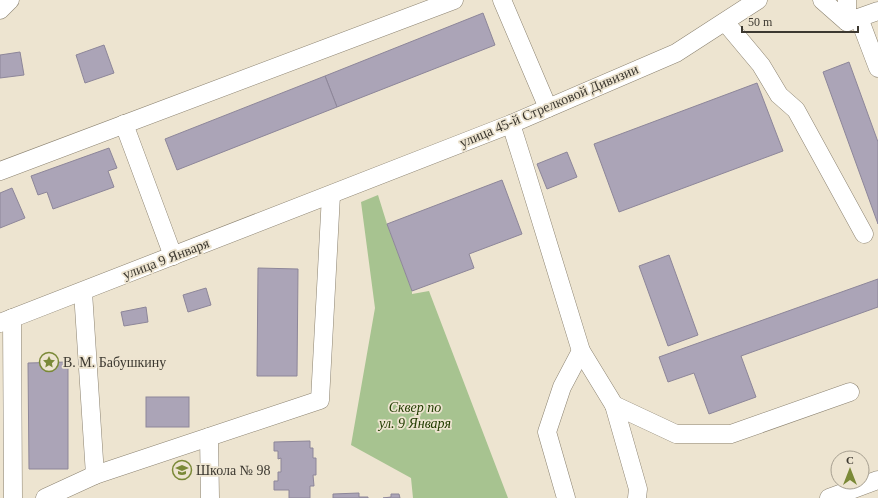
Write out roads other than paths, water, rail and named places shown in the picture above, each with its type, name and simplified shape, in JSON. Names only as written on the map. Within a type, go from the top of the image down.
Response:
[{"type":"street","points":[[0,10],[10,0]]},
{"type":"street","points":[[0,171],[454,0]]},
{"type":"street","points":[[502,0],[548,108]]},
{"type":"street","name":"улица 45-й Стрелковой Дивизии","points":[[331,195],[510,124],[676,52],[758,0]]},
{"type":"street","points":[[822,0],[853,20]]},
{"type":"street","points":[[847,0],[853,20],[878,68]]},
{"type":"street","points":[[853,20],[878,11]]},
{"type":"street","points":[[724,22],[762,66],[779,95],[796,110],[864,234]]},
{"type":"street","points":[[124,124],[173,256]]},
{"type":"street","points":[[510,124],[581,351],[614,405],[638,489],[637,498]]},
{"type":"street","points":[[45,498],[95,475],[320,400],[331,195]]},
{"type":"street","name":"улица 9 Января","points":[[6,321],[331,195]]},
{"type":"street","points":[[83,292],[95,475]]},
{"type":"street","points":[[6,321],[13,498]]},
{"type":"street","points":[[566,498],[547,432],[562,387],[581,351]]},
{"type":"street","points":[[614,405],[676,434],[731,434],[850,392]]},
{"type":"street","points":[[209,438],[210,498]]},
{"type":"street","points":[[829,498],[878,480]]},
{"type":"place","name":"В. М. Бабушкину","points":[[49,362]]},
{"type":"place","name":"Школа № 98","points":[[182,470]]},
{"type":"park label","name":"Сквер по ул. 9 Января","points":[[415,416]]}]
